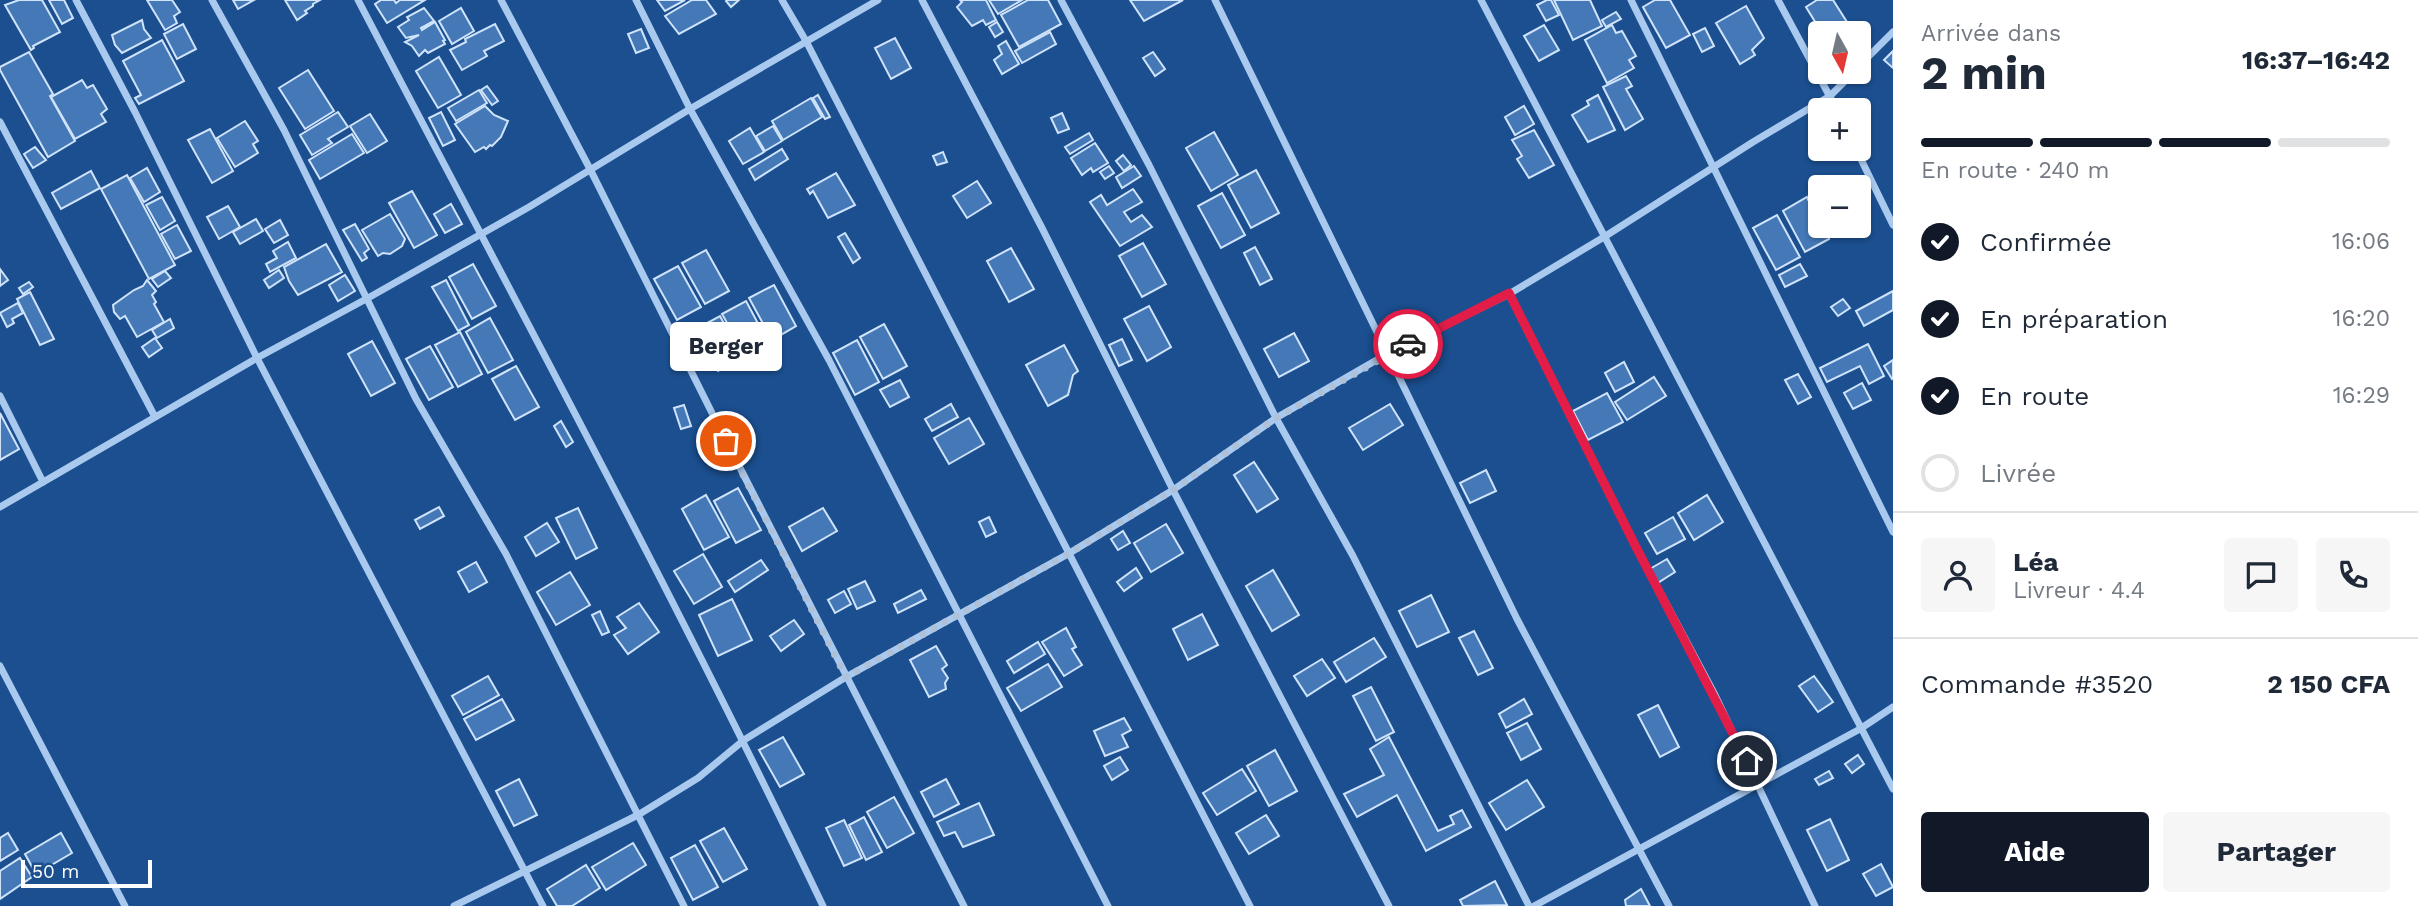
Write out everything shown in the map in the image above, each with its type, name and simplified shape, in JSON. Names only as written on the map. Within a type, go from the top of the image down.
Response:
[{"type":"street","points":[[76,0],[257,358],[543,906]]},
{"type":"street","points":[[212,0],[284,130],[369,298],[416,399],[506,554],[684,906]]},
{"type":"street","points":[[358,0],[607,473],[744,740],[823,906]]},
{"type":"street","points":[[501,0],[590,169],[964,906]]},
{"type":"street","points":[[636,0],[690,108],[829,360],[1108,906]]},
{"type":"street","points":[[782,0],[806,41],[1250,906]]},
{"type":"street","points":[[0,507],[257,358],[529,207],[690,108],[878,0]]},
{"type":"street","points":[[922,0],[1042,228],[1173,490],[1389,906]]},
{"type":"street","points":[[1061,0],[1149,166],[1276,418],[1353,556],[1528,906]]},
{"type":"street","points":[[1215,0],[1517,619],[1669,906]]},
{"type":"street","points":[[1481,0],[1893,789]]},
{"type":"street","points":[[1631,0],[1893,532]]},
{"type":"street","points":[[1778,0],[1830,96]]},
{"type":"street","points":[[1871,54],[1893,32]]},
{"type":"street","points":[[454,906],[638,815],[698,778],[744,740],[846,677],[1068,554],[1173,490],[1276,418],[1387,354],[1509,293],[1604,237],[1830,96],[1842,84]]},
{"type":"street","points":[[0,122],[155,417]]},
{"type":"street","points":[[1862,161],[1892,220]]},
{"type":"street","points":[[1509,293],[1636,547],[1715,695],[1815,906]]},
{"type":"street","points":[[0,396],[43,482]]},
{"type":"street","points":[[0,666],[125,906]]},
{"type":"street","points":[[1534,906],[1860,729],[1893,707]]},
{"type":"building","points":[[19,0],[42,0],[60,32],[33,46],[31,50],[5,5]]},
{"type":"building","points":[[49,0],[64,0],[73,18],[62,24]]},
{"type":"building","points":[[147,0],[172,0],[180,12],[174,16],[177,23],[165,30]]},
{"type":"building","points":[[233,0],[254,0],[238,9]]},
{"type":"building","points":[[285,0],[320,0],[297,20]]},
{"type":"building","points":[[381,0],[394,0],[396,3],[400,0],[425,0],[387,23],[375,4]]},
{"type":"building","points":[[657,0],[685,0],[665,11]]},
{"type":"building","points":[[692,0],[706,0],[716,14],[679,34],[665,16]]},
{"type":"building","points":[[727,0],[739,0],[731,7]]},
{"type":"building","points":[[960,0],[986,0],[996,20],[986,25],[983,20],[972,26],[957,7],[962,2]]},
{"type":"building","points":[[989,0],[1022,0],[998,14]]},
{"type":"building","points":[[1028,0],[1048,0],[1061,24],[1019,47],[1001,15]]},
{"type":"building","points":[[1130,0],[1183,0],[1144,21]]},
{"type":"building","points":[[1551,0],[1559,15],[1546,21],[1537,5]]},
{"type":"building","points":[[1554,0],[1590,0],[1602,26],[1573,40]]},
{"type":"building","points":[[1655,0],[1670,0],[1690,35],[1666,48],[1643,7]]},
{"type":"building","points":[[1817,0],[1833,0],[1846,21],[1815,21],[1806,7]]},
{"type":"building","points":[[1746,6],[1764,38],[1752,50],[1755,55],[1740,64],[1716,23]]},
{"type":"building","points":[[424,8],[434,21],[421,28],[422,30],[435,22],[445,44],[428,53],[425,50],[419,56],[412,46],[405,42],[419,35],[406,38],[398,27],[409,20],[407,17]]},
{"type":"building","points":[[461,8],[474,31],[452,44],[439,21]]},
{"type":"building","points":[[1616,12],[1621,19],[1606,27],[1602,20]]},
{"type":"building","points":[[142,20],[144,29],[151,38],[122,53],[115,45],[112,35]]},
{"type":"building","points":[[997,22],[1003,32],[995,37],[989,27]]},
{"type":"building","points":[[183,24],[196,49],[177,59],[164,34]]},
{"type":"building","points":[[495,24],[504,41],[484,51],[487,56],[462,70],[450,50]]},
{"type":"building","points":[[1544,25],[1559,50],[1539,61],[1524,36]]},
{"type":"building","points":[[1612,25],[1616,33],[1622,31],[1636,56],[1629,60],[1634,68],[1607,83],[1585,40]]},
{"type":"building","points":[[1705,28],[1714,46],[1702,52],[1693,34]]},
{"type":"building","points":[[641,29],[649,48],[636,53],[628,34]]},
{"type":"building","points":[[1050,32],[1056,44],[1022,63],[1015,51]]},
{"type":"building","points":[[895,38],[911,68],[891,79],[875,48]]},
{"type":"building","points":[[162,40],[184,81],[139,104],[135,98],[141,95],[123,61]]},
{"type":"building","points":[[1006,41],[1019,64],[1002,74],[994,60],[1002,54],[998,46]]},
{"type":"building","points":[[1893,51],[1893,68],[1884,60]]},
{"type":"building","points":[[29,52],[75,141],[48,157],[0,70],[0,67]]},
{"type":"building","points":[[1153,52],[1165,69],[1155,76],[1143,58]]},
{"type":"building","points":[[439,57],[461,95],[438,108],[416,71]]},
{"type":"building","points":[[308,70],[334,111],[305,129],[279,88]]},
{"type":"building","points":[[1626,76],[1632,86],[1626,89],[1643,119],[1625,130],[1603,87]]},
{"type":"building","points":[[82,80],[87,88],[93,85],[107,109],[101,114],[106,122],[75,139],[51,97]]},
{"type":"building","points":[[487,86],[498,101],[492,105],[481,90]]},
{"type":"building","points":[[479,90],[487,103],[456,121],[448,108]]},
{"type":"building","points":[[818,95],[830,117],[825,119],[813,98]]},
{"type":"building","points":[[1598,95],[1615,130],[1588,142],[1572,115],[1589,105],[1587,101]]},
{"type":"building","points":[[811,98],[822,117],[783,140],[772,121]]},
{"type":"building","points":[[485,106],[494,115],[508,121],[501,137],[492,146],[475,152],[455,124]]},
{"type":"building","points":[[1524,106],[1534,124],[1515,135],[1505,117]]},
{"type":"building","points":[[338,112],[348,127],[328,139],[332,143],[312,155],[300,135]]},
{"type":"building","points":[[441,112],[455,140],[443,146],[429,118]]},
{"type":"building","points":[[1062,113],[1069,129],[1058,133],[1051,118]]},
{"type":"building","points":[[370,114],[387,141],[367,153],[350,126]]},
{"type":"building","points":[[245,121],[258,141],[253,144],[258,153],[235,167],[217,138]]},
{"type":"building","points":[[773,126],[782,141],[765,151],[756,136]]},
{"type":"building","points":[[750,128],[764,152],[743,164],[729,141]]},
{"type":"building","points":[[210,129],[233,171],[212,183],[188,140]]},
{"type":"building","points":[[1534,130],[1554,165],[1529,178],[1517,159],[1522,156],[1512,140]]},
{"type":"building","points":[[1214,132],[1238,175],[1211,191],[1186,148]]},
{"type":"building","points":[[1089,133],[1093,140],[1070,154],[1065,147]]},
{"type":"building","points":[[352,134],[364,153],[320,179],[309,160]]},
{"type":"building","points":[[1095,143],[1108,163],[1093,172],[1091,168],[1082,175],[1071,158]]},
{"type":"building","points":[[35,147],[46,160],[33,168],[24,154]]},
{"type":"building","points":[[782,149],[788,159],[755,180],[749,169]]},
{"type":"building","points":[[943,152],[947,162],[937,165],[933,156]]},
{"type":"building","points":[[1123,155],[1131,165],[1124,171],[1116,161]]},
{"type":"building","points":[[1109,166],[1114,173],[1105,179],[1100,172]]},
{"type":"building","points":[[1134,166],[1141,176],[1122,188],[1116,177]]},
{"type":"building","points":[[147,168],[160,192],[144,202],[130,178]]},
{"type":"building","points":[[1256,170],[1279,213],[1251,228],[1228,185]]},
{"type":"building","points":[[91,171],[100,188],[61,209],[52,193]]},
{"type":"building","points":[[836,173],[855,205],[828,218],[813,191],[810,194],[807,189]]},
{"type":"building","points":[[127,175],[175,265],[149,279],[101,189]]},
{"type":"building","points":[[977,181],[991,203],[967,218],[953,196]]},
{"type":"building","points":[[1133,189],[1142,202],[1124,212],[1131,222],[1142,215],[1152,227],[1120,246],[1090,202],[1101,195],[1107,205]]},
{"type":"building","points":[[412,191],[437,235],[414,248],[389,203]]},
{"type":"building","points":[[1222,193],[1245,235],[1221,248],[1198,206]]},
{"type":"building","points":[[162,197],[175,221],[160,230],[146,205]]},
{"type":"building","points":[[1807,197],[1808,238],[1829,239],[1805,252],[1783,211]]},
{"type":"building","points":[[451,204],[462,224],[445,233],[434,214]]},
{"type":"building","points":[[228,206],[240,227],[219,239],[207,217]]},
{"type":"building","points":[[390,214],[405,239],[402,246],[390,254],[383,253],[378,256],[362,230]]},
{"type":"building","points":[[1777,215],[1800,257],[1776,270],[1753,228]]},
{"type":"building","points":[[256,219],[263,231],[240,244],[233,232]]},
{"type":"building","points":[[280,220],[288,235],[274,243],[265,229]]},
{"type":"building","points":[[355,224],[369,249],[364,253],[367,258],[362,261],[343,230]]},
{"type":"building","points":[[177,225],[191,251],[175,259],[161,234]]},
{"type":"building","points":[[845,233],[860,258],[853,263],[838,237]]},
{"type":"building","points":[[288,242],[296,258],[270,272],[266,264],[277,258],[273,251]]},
{"type":"building","points":[[1143,243],[1166,284],[1142,297],[1119,256]]},
{"type":"building","points":[[326,244],[342,272],[298,295],[284,267]]},
{"type":"building","points":[[1255,247],[1272,279],[1260,285],[1244,253]]},
{"type":"building","points":[[1011,248],[1034,289],[1009,302],[987,261]]},
{"type":"building","points":[[706,250],[729,291],[705,304],[682,263]]},
{"type":"building","points":[[473,264],[496,306],[472,319],[449,277]]},
{"type":"building","points":[[1800,264],[1807,276],[1785,287],[1779,275]]},
{"type":"building","points":[[678,266],[701,307],[677,320],[654,279]]},
{"type":"building","points":[[0,269],[8,280],[0,286]]},
{"type":"building","points":[[279,270],[284,278],[269,288],[264,280]]},
{"type":"building","points":[[165,271],[171,278],[158,287],[152,279]]},
{"type":"building","points":[[345,275],[355,291],[338,301],[329,285]]},
{"type":"building","points":[[147,280],[156,291],[152,295],[156,302],[154,304],[164,322],[137,337],[125,316],[120,319],[114,312],[113,305],[143,286]]},
{"type":"building","points":[[446,280],[469,325],[458,331],[432,287]]},
{"type":"building","points":[[29,282],[33,287],[23,294],[19,288]]},
{"type":"building","points":[[774,285],[796,326],[772,340],[749,298]]},
{"type":"building","points":[[1893,291],[1893,310],[1864,326],[1856,311]]},
{"type":"building","points":[[30,292],[54,339],[40,345],[17,299]]},
{"type":"building","points":[[1843,299],[1850,308],[1838,316],[1831,307]]},
{"type":"building","points":[[746,301],[768,342],[745,355],[722,314]]},
{"type":"building","points":[[18,303],[23,313],[12,319],[14,323],[7,327],[0,313]]},
{"type":"building","points":[[1149,306],[1171,347],[1147,361],[1124,319]]},
{"type":"building","points":[[720,316],[742,358],[718,371],[696,329]]},
{"type":"building","points":[[490,318],[513,360],[488,373],[466,332]]},
{"type":"building","points":[[170,319],[174,328],[157,338],[152,330]]},
{"type":"building","points":[[884,324],[907,366],[883,379],[860,337]]},
{"type":"building","points":[[460,332],[482,374],[458,387],[435,345]]},
{"type":"building","points":[[1294,333],[1309,361],[1279,377],[1264,349]]},
{"type":"building","points":[[155,338],[162,348],[149,357],[142,347]]},
{"type":"building","points":[[1122,339],[1132,360],[1119,366],[1109,345]]},
{"type":"building","points":[[857,340],[879,382],[855,395],[833,353]]},
{"type":"building","points":[[372,341],[395,383],[371,396],[348,354]]},
{"type":"building","points":[[1868,344],[1884,376],[1869,384],[1860,366],[1827,382],[1820,368]]},
{"type":"building","points":[[1064,345],[1078,371],[1073,375],[1068,395],[1048,406],[1026,365]]},
{"type":"building","points":[[430,346],[453,387],[429,400],[406,359]]},
{"type":"building","points":[[1893,360],[1893,378],[1892,379],[1884,366]]},
{"type":"building","points":[[1624,362],[1634,382],[1615,392],[1605,373]]},
{"type":"building","points":[[516,366],[539,407],[515,420],[492,379]]},
{"type":"building","points":[[1798,374],[1811,397],[1798,404],[1785,380]]},
{"type":"building","points":[[1654,377],[1666,396],[1627,420],[1615,402]]},
{"type":"building","points":[[900,380],[909,397],[890,407],[880,390]]},
{"type":"building","points":[[1862,383],[1871,400],[1853,409],[1844,393]]},
{"type":"building","points":[[1607,393],[1623,422],[1588,440],[1573,411]]},
{"type":"building","points":[[951,404],[958,417],[932,431],[925,419]]},
{"type":"building","points":[[1390,404],[1403,425],[1363,450],[1349,428]]},
{"type":"building","points":[[684,405],[691,426],[681,429],[674,408]]},
{"type":"building","points":[[0,413],[19,449],[0,460]]},
{"type":"building","points":[[969,418],[984,444],[949,464],[934,438]]},
{"type":"building","points":[[561,421],[573,442],[566,447],[554,426]]},
{"type":"building","points":[[1254,462],[1278,499],[1257,512],[1234,475]]},
{"type":"building","points":[[1486,470],[1496,491],[1470,503],[1460,483]]},
{"type":"building","points":[[738,488],[761,530],[736,543],[714,501]]},
{"type":"building","points":[[706,495],[729,537],[704,550],[682,509]]},
{"type":"building","points":[[1707,495],[1723,522],[1694,540],[1678,513]]},
{"type":"building","points":[[439,507],[444,516],[420,529],[415,520]]},
{"type":"building","points":[[578,508],[597,548],[576,559],[556,518]]},
{"type":"building","points":[[823,508],[837,531],[802,551],[789,527]]},
{"type":"building","points":[[989,517],[996,532],[986,537],[979,522]]},
{"type":"building","points":[[1673,517],[1685,539],[1657,554],[1645,533]]},
{"type":"building","points":[[547,523],[559,542],[536,556],[525,537]]},
{"type":"building","points":[[1166,524],[1183,553],[1151,572],[1134,543]]},
{"type":"building","points":[[1123,531],[1130,543],[1118,550],[1111,539]]},
{"type":"building","points":[[703,554],[722,587],[694,604],[674,571]]},
{"type":"building","points":[[1667,559],[1675,572],[1656,584],[1648,570]]},
{"type":"building","points":[[761,560],[768,570],[735,592],[728,581]]},
{"type":"building","points":[[476,562],[487,582],[469,592],[458,572]]},
{"type":"building","points":[[1136,568],[1142,578],[1124,591],[1117,582]]},
{"type":"building","points":[[1273,570],[1299,615],[1272,631],[1246,586]]},
{"type":"building","points":[[570,572],[590,605],[556,625],[537,592]]},
{"type":"building","points":[[865,581],[875,601],[857,609],[848,589]]},
{"type":"building","points":[[921,590],[926,599],[898,613],[894,604]]},
{"type":"building","points":[[844,591],[851,604],[835,613],[828,600]]},
{"type":"building","points":[[1431,595],[1449,632],[1417,647],[1399,611]]},
{"type":"building","points":[[732,599],[752,640],[718,656],[699,615]]},
{"type":"building","points":[[639,603],[659,632],[628,654],[614,635],[626,628],[617,617]]},
{"type":"building","points":[[600,611],[609,632],[602,635],[592,615]]},
{"type":"building","points":[[1202,614],[1218,645],[1188,660],[1173,629]]},
{"type":"building","points":[[794,620],[804,634],[781,651],[770,636]]},
{"type":"building","points":[[1066,628],[1076,647],[1072,649],[1082,665],[1064,676],[1042,642]]},
{"type":"building","points":[[1474,631],[1493,668],[1478,675],[1459,638]]},
{"type":"building","points":[[1374,638],[1386,657],[1346,682],[1334,662]]},
{"type":"building","points":[[1038,642],[1045,654],[1014,673],[1007,661]]},
{"type":"building","points":[[936,646],[947,665],[942,669],[948,678],[946,689],[929,697],[910,660]]},
{"type":"building","points":[[1322,659],[1335,678],[1307,696],[1294,676]]},
{"type":"building","points":[[1048,664],[1062,687],[1021,711],[1007,688]]},
{"type":"building","points":[[488,676],[499,695],[463,715],[452,696]]},
{"type":"building","points":[[1814,676],[1833,702],[1818,712],[1799,686]]},
{"type":"building","points":[[1371,687],[1394,732],[1376,741],[1353,696]]},
{"type":"building","points":[[502,699],[514,720],[476,740],[464,719]]},
{"type":"building","points":[[1524,699],[1532,714],[1506,728],[1499,714]]},
{"type":"building","points":[[1658,705],[1679,747],[1660,757],[1638,715]]},
{"type":"building","points":[[1124,718],[1131,730],[1122,735],[1128,747],[1105,756],[1094,731]]},
{"type":"building","points":[[1527,723],[1541,749],[1521,760],[1507,733]]},
{"type":"building","points":[[783,737],[804,774],[780,787],[759,750]]},
{"type":"building","points":[[1389,737],[1438,831],[1454,824],[1450,816],[1462,810],[1471,827],[1426,851],[1397,795],[1357,817],[1344,794],[1384,775],[1370,749]]},
{"type":"building","points":[[1275,750],[1297,791],[1269,806],[1247,766]]},
{"type":"building","points":[[1858,755],[1864,764],[1852,773],[1845,764]]},
{"type":"building","points":[[1120,757],[1128,770],[1112,780],[1104,766]]},
{"type":"building","points":[[1242,769],[1256,791],[1217,815],[1203,793]]},
{"type":"building","points":[[1829,771],[1833,778],[1819,785],[1815,779]]},
{"type":"building","points":[[519,779],[537,815],[514,826],[496,791]]},
{"type":"building","points":[[946,779],[959,804],[934,817],[921,792]]},
{"type":"building","points":[[1527,780],[1544,807],[1506,830],[1489,803]]},
{"type":"building","points":[[894,797],[914,833],[887,848],[867,812]]},
{"type":"building","points":[[979,803],[994,835],[963,847],[955,832],[944,836],[937,822]]},
{"type":"building","points":[[1266,815],[1279,836],[1249,854],[1236,833]]},
{"type":"building","points":[[864,817],[882,852],[866,860],[849,825]]},
{"type":"building","points":[[1830,819],[1849,860],[1827,871],[1807,830]]},
{"type":"building","points":[[844,820],[862,858],[844,866],[826,828]]},
{"type":"building","points":[[724,828],[747,869],[723,882],[700,841]]},
{"type":"building","points":[[8,833],[18,850],[0,861],[0,838]]},
{"type":"building","points":[[61,833],[72,853],[36,874],[25,854]]},
{"type":"building","points":[[633,843],[646,865],[606,890],[592,867]]},
{"type":"building","points":[[695,845],[718,887],[693,900],[671,858]]},
{"type":"building","points":[[20,858],[32,877],[0,899],[0,871]]},
{"type":"building","points":[[1881,864],[1893,887],[1876,896],[1863,874]]},
{"type":"building","points":[[586,865],[600,888],[572,906],[557,906],[547,889]]},
{"type":"building","points":[[1495,881],[1507,905],[1463,906],[1460,900]]},
{"type":"building","points":[[1641,889],[1650,906],[1626,906],[1625,900]]},
{"type":"way so far","points":[[726,441],[846,677],[1068,554],[1173,490],[1276,418],[1408,344]]},
{"type":"place","name":"Berger","points":[[726,441]]},
{"type":"route","points":[[1408,344],[1509,293],[1747,761]]}]
